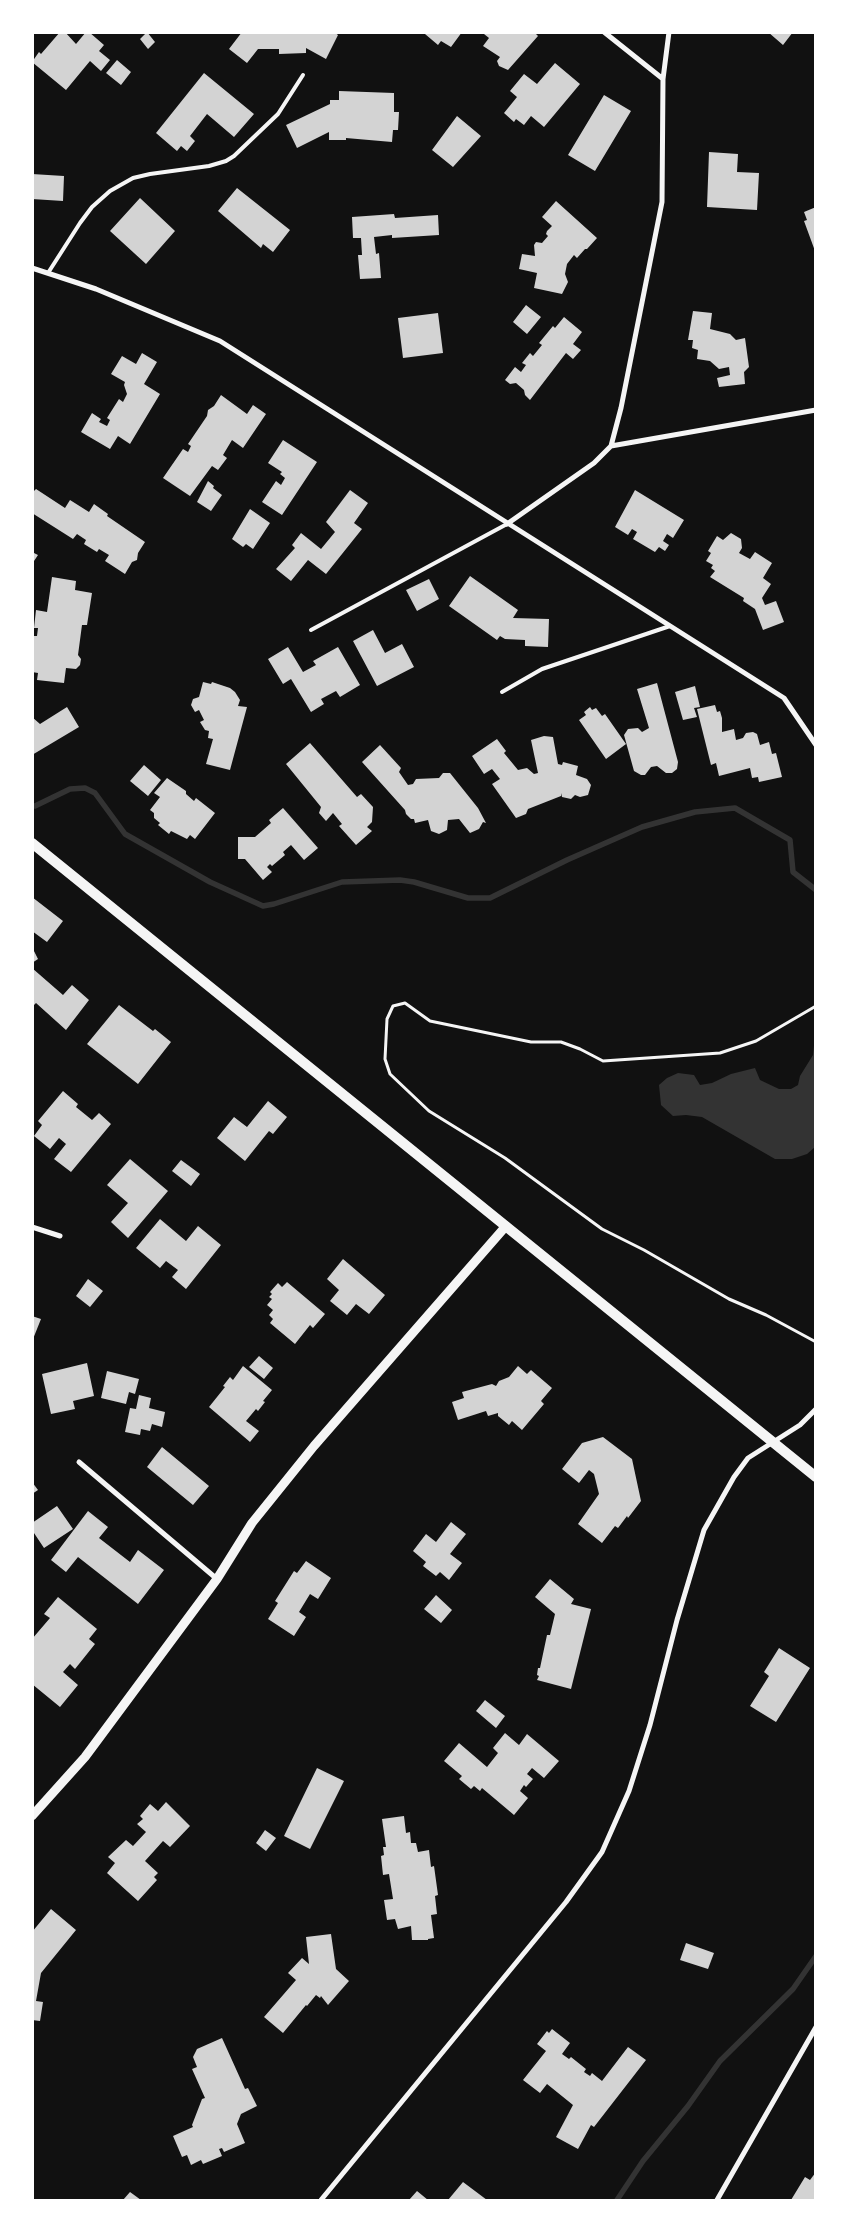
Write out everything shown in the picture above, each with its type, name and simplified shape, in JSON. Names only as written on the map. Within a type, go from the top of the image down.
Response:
[{"type":"main road","points":[[32,843],[816,1477]]},
{"type":"street","points":[[604,32],[663,79]]},
{"type":"street","points":[[507,524],[594,463],[611,446],[621,408],[662,202],[663,79],[669,32]]},
{"type":"street","points":[[32,268],[96,289],[220,341],[784,698],[816,745]]},
{"type":"street","points":[[611,446],[816,410]]},
{"type":"street","points":[[32,1816],[85,1757],[217,1579],[252,1523],[314,1446],[506,1226]]},
{"type":"street","points":[[32,1228],[60,1236]]},
{"type":"street","points":[[321,2200],[566,1902],[602,1852],[629,1791],[650,1725],[678,1615],[704,1530],[734,1476],[748,1458],[804,1422],[816,1409]]},
{"type":"street","points":[[79,1462],[217,1579]]},
{"type":"street","points":[[717,2200],[816,2027]]},
{"type":"lane","points":[[48,273],[92,207],[110,191],[128,180],[150,174],[209,166],[226,161],[278,114],[304,75]]},
{"type":"lane","points":[[311,630],[507,524]]},
{"type":"lane","points":[[502,692],[542,669],[670,626]]},
{"type":"path","points":[[816,1006],[756,1041],[720,1053],[603,1061],[580,1048],[561,1042],[531,1042],[430,1021],[405,1003],[393,1006],[387,1019],[385,1059],[390,1074],[429,1110],[505,1158],[602,1229],[644,1250],[729,1299],[766,1315],[816,1342]]},
{"type":"shaded area","points":[[815,1036],[815,1147],[807,1154],[792,1159],[775,1159],[702,1117],[673,1116],[661,1105],[659,1085],[667,1078],[678,1073],[694,1075],[700,1085],[712,1083],[731,1074],[755,1068],[760,1080],[779,1089],[791,1089],[798,1085],[800,1076],[813,1055]]},
{"type":"building","points":[[60,32],[65,32],[76,44],[86,32],[89,32],[104,45],[99,51],[110,60],[101,71],[90,61],[66,90],[32,62],[39,52],[41,54]]},
{"type":"building","points":[[147,32],[155,42],[148,49],[140,39]]},
{"type":"building","points":[[242,32],[334,32],[338,35],[326,59],[306,48],[306,53],[279,54],[279,49],[258,49],[247,63],[229,49]]},
{"type":"building","points":[[427,32],[462,32],[451,47],[441,41],[438,45],[425,34]]},
{"type":"building","points":[[485,32],[534,32],[538,36],[508,70],[499,66],[497,61],[500,57],[483,46],[489,38],[484,34]]},
{"type":"building","points":[[768,32],[793,32],[783,45]]},
{"type":"building","points":[[117,60],[131,72],[121,85],[106,73]]},
{"type":"building","points":[[555,63],[580,84],[544,127],[531,116],[524,125],[516,119],[514,122],[504,113],[517,97],[510,91],[524,74],[537,84]]},
{"type":"building","points":[[204,73],[254,114],[234,137],[207,114],[190,136],[195,141],[187,151],[181,146],[177,151],[156,133]]},
{"type":"building","points":[[339,91],[394,93],[394,112],[399,112],[398,130],[393,130],[392,142],[346,138],[346,140],[329,140],[329,132],[297,148],[286,125],[330,104],[330,100],[339,100]]},
{"type":"building","points":[[604,95],[631,111],[595,171],[568,155]]},
{"type":"building","points":[[457,116],[481,136],[453,167],[432,150]]},
{"type":"building","points":[[709,152],[738,154],[737,172],[759,173],[757,210],[707,207]]},
{"type":"building","points":[[32,174],[64,176],[63,201],[32,199]]},
{"type":"building","points":[[237,188],[290,230],[273,252],[263,244],[261,248],[218,211]]},
{"type":"building","points":[[140,198],[175,231],[146,264],[110,231]]},
{"type":"building","points":[[556,201],[597,238],[577,258],[574,255],[567,264],[565,274],[568,282],[562,294],[534,288],[537,273],[519,269],[522,254],[535,256],[534,245],[536,242],[542,243],[548,236],[546,234],[547,231],[552,226],[542,217]]},
{"type":"building","points":[[816,207],[815,251],[804,221],[807,220],[804,212]]},
{"type":"building","points":[[394,214],[395,218],[438,215],[439,235],[392,238],[392,235],[374,237],[376,254],[379,253],[381,278],[360,279],[358,255],[362,255],[361,238],[353,238],[352,217]]},
{"type":"building","points":[[526,305],[541,317],[527,334],[513,322]]},
{"type":"building","points":[[693,311],[712,313],[710,329],[730,334],[736,340],[745,338],[749,367],[744,372],[745,384],[719,387],[717,378],[730,375],[729,367],[719,369],[710,361],[697,359],[698,350],[692,348],[693,340],[688,340]]},
{"type":"building","points":[[438,313],[443,353],[403,358],[398,318]]},
{"type":"building","points":[[564,317],[582,332],[573,344],[581,350],[573,359],[566,353],[530,400],[525,395],[524,390],[516,383],[510,384],[505,380],[515,367],[521,372],[526,365],[522,363],[530,353],[533,356],[542,345],[539,343],[553,326],[555,328]]},
{"type":"building","points":[[142,353],[157,362],[144,384],[160,394],[130,444],[118,436],[110,449],[81,432],[92,413],[101,419],[99,422],[107,426],[110,420],[107,418],[119,399],[123,402],[127,394],[125,382],[111,374],[122,356],[136,364]]},
{"type":"building","points":[[221,395],[247,414],[253,405],[266,414],[243,448],[232,440],[223,455],[227,458],[218,470],[212,466],[190,496],[163,478],[183,449],[188,452],[191,446],[188,444],[207,416],[208,410],[214,406]]},
{"type":"building","points":[[283,440],[317,462],[282,515],[262,502],[276,481],[281,485],[285,478],[280,474],[282,472],[268,463]]},
{"type":"building","points":[[208,481],[222,495],[211,511],[197,502]]},
{"type":"building","points":[[36,489],[65,508],[70,500],[89,512],[94,504],[108,514],[107,516],[145,542],[138,553],[137,560],[132,562],[125,574],[105,561],[109,555],[99,549],[97,552],[84,544],[86,540],[77,534],[73,539],[32,513],[32,493]]},
{"type":"building","points":[[350,490],[368,503],[354,523],[362,529],[326,574],[308,560],[291,581],[276,569],[295,548],[292,545],[301,533],[321,549],[335,532],[326,522]]},
{"type":"building","points":[[635,490],[684,520],[673,538],[667,534],[663,541],[669,545],[665,551],[659,547],[655,552],[633,539],[637,532],[632,529],[628,535],[615,527]]},
{"type":"building","points":[[250,509],[270,523],[253,549],[246,544],[243,547],[232,539]]},
{"type":"building","points":[[731,533],[741,539],[742,548],[739,553],[750,559],[755,552],[772,563],[763,578],[771,584],[762,598],[765,605],[776,601],[784,622],[763,630],[755,609],[743,601],[744,598],[710,577],[715,571],[711,568],[713,565],[706,561],[711,553],[708,551],[717,536],[723,540]]},
{"type":"building","points":[[32,552],[38,555],[32,564]]},
{"type":"building","points":[[470,576],[518,610],[513,618],[549,619],[548,647],[525,646],[525,640],[505,639],[500,636],[497,640],[449,606]]},
{"type":"building","points":[[52,577],[76,581],[75,590],[92,593],[87,625],[82,625],[78,655],[81,659],[80,665],[76,669],[66,668],[64,683],[37,680],[38,673],[32,672],[32,636],[37,636],[38,628],[34,628],[36,610],[47,612]]},
{"type":"building","points":[[429,579],[439,599],[417,611],[406,590]]},
{"type":"building","points":[[373,630],[385,653],[402,644],[414,667],[377,686],[353,641]]},
{"type":"building","points":[[288,647],[303,672],[316,665],[313,661],[338,647],[360,685],[340,697],[336,691],[321,699],[324,704],[311,712],[291,679],[283,684],[268,659]]},
{"type":"building","points":[[203,682],[211,684],[212,682],[230,688],[240,700],[238,706],[247,707],[230,770],[206,764],[213,739],[208,738],[209,731],[205,730],[200,722],[204,720],[199,710],[195,712],[191,705],[193,699],[199,697]]},
{"type":"building","points":[[657,683],[678,762],[677,769],[672,773],[666,773],[657,766],[651,767],[645,775],[641,775],[634,771],[624,735],[628,729],[638,728],[642,732],[649,728],[637,689]]},
{"type":"building","points":[[695,686],[700,707],[694,708],[697,717],[683,720],[675,692]]},
{"type":"building","points":[[715,705],[717,712],[720,711],[722,718],[722,732],[734,729],[736,740],[743,738],[746,733],[753,732],[757,734],[760,745],[769,742],[772,754],[776,753],[782,777],[759,782],[758,777],[752,778],[750,768],[719,776],[716,763],[711,765],[697,709]]},
{"type":"building","points":[[67,707],[79,727],[32,755],[32,717],[40,724]]},
{"type":"building","points":[[590,707],[592,710],[596,708],[602,716],[605,714],[626,744],[606,759],[579,720],[586,715],[584,712]]},
{"type":"building","points":[[544,736],[553,737],[558,764],[562,765],[563,762],[578,766],[576,775],[587,779],[591,785],[588,795],[580,797],[575,795],[571,799],[562,797],[561,793],[561,796],[528,809],[526,814],[516,818],[492,784],[500,779],[492,769],[484,774],[472,756],[497,739],[506,751],[504,753],[518,770],[527,768],[534,774],[538,773],[531,740]]},
{"type":"building","points":[[310,743],[357,797],[361,794],[373,807],[372,822],[367,827],[372,831],[356,845],[339,826],[342,824],[333,813],[326,821],[319,813],[321,807],[286,764]]},
{"type":"building","points":[[380,745],[401,768],[399,772],[408,785],[413,784],[416,779],[439,778],[443,773],[450,773],[478,808],[486,823],[483,822],[479,829],[470,833],[459,819],[448,820],[447,830],[439,834],[431,831],[428,820],[415,823],[414,819],[411,819],[406,814],[405,810],[362,762]]},
{"type":"building","points":[[144,765],[161,780],[148,796],[130,781]]},
{"type":"building","points":[[167,778],[186,791],[186,794],[194,801],[196,798],[215,813],[195,839],[190,835],[187,839],[171,831],[169,834],[158,825],[160,823],[154,818],[154,813],[150,810],[160,797],[154,793]]},
{"type":"building","points":[[283,808],[318,848],[304,860],[291,845],[283,852],[285,855],[272,866],[270,864],[267,867],[272,872],[263,880],[245,859],[238,859],[238,837],[255,837],[271,823],[269,820]]},
{"type":"building","points":[[32,897],[63,921],[47,942],[32,931]]},
{"type":"building","points":[[32,947],[38,959],[32,963]]},
{"type":"building","points":[[32,968],[63,995],[72,985],[89,1000],[66,1030],[36,1003],[32,1004]]},
{"type":"building","points":[[119,1005],[171,1042],[138,1084],[87,1044]]},
{"type":"building","points":[[63,1091],[78,1104],[76,1107],[92,1120],[99,1113],[111,1124],[71,1172],[54,1159],[66,1144],[59,1138],[50,1149],[34,1136],[42,1125],[38,1121]]},
{"type":"building","points":[[268,1101],[287,1117],[273,1134],[269,1131],[245,1161],[217,1138],[234,1117],[247,1127]]},
{"type":"building","points":[[130,1159],[168,1191],[128,1238],[111,1222],[128,1203],[107,1185]]},
{"type":"building","points":[[181,1160],[200,1174],[191,1186],[172,1171]]},
{"type":"building","points":[[160,1219],[186,1241],[198,1226],[221,1245],[186,1289],[172,1277],[178,1270],[166,1261],[160,1268],[136,1248]]},
{"type":"building","points":[[343,1259],[385,1295],[369,1314],[356,1304],[347,1315],[330,1301],[339,1290],[327,1279]]},
{"type":"building","points":[[88,1279],[103,1291],[90,1307],[76,1296]]},
{"type":"building","points":[[287,1282],[325,1314],[313,1328],[310,1325],[295,1344],[270,1323],[273,1319],[269,1315],[273,1310],[267,1305],[272,1299],[269,1297],[272,1294],[270,1292],[278,1283],[282,1287]]},
{"type":"building","points":[[32,1316],[41,1319],[33,1339],[32,1339]]},
{"type":"building","points":[[259,1356],[273,1368],[264,1379],[249,1367]]},
{"type":"building","points":[[87,1363],[94,1396],[73,1401],[75,1409],[51,1414],[42,1374]]},
{"type":"building","points":[[243,1366],[272,1390],[258,1411],[256,1409],[246,1421],[259,1431],[250,1442],[209,1407],[225,1387],[223,1386],[230,1377],[233,1380]]},
{"type":"building","points":[[518,1366],[527,1374],[531,1370],[552,1388],[541,1401],[544,1404],[522,1430],[512,1421],[509,1425],[498,1416],[498,1413],[488,1416],[486,1411],[458,1420],[452,1402],[464,1398],[462,1392],[492,1384],[496,1386],[499,1381],[509,1377]]},
{"type":"building","points":[[107,1371],[139,1379],[135,1394],[129,1392],[126,1404],[101,1398]]},
{"type":"building","points":[[139,1395],[151,1398],[149,1408],[165,1412],[162,1427],[152,1424],[150,1431],[141,1429],[140,1435],[125,1432],[130,1408],[136,1409]]},
{"type":"building","points":[[603,1437],[632,1459],[641,1501],[618,1528],[615,1526],[602,1543],[578,1524],[599,1494],[594,1474],[589,1470],[579,1483],[562,1469],[582,1443]]},
{"type":"building","points":[[162,1447],[209,1486],[193,1505],[147,1467]]},
{"type":"building","points":[[32,1482],[38,1490],[32,1494]]},
{"type":"building","points":[[57,1506],[73,1529],[44,1548],[32,1530],[32,1523]]},
{"type":"building","points":[[88,1511],[108,1527],[99,1538],[130,1562],[138,1550],[164,1570],[138,1604],[78,1557],[66,1572],[51,1560]]},
{"type":"building","points":[[451,1522],[466,1534],[450,1554],[462,1563],[449,1580],[440,1572],[436,1576],[423,1566],[426,1562],[413,1551],[426,1534],[436,1542]]},
{"type":"building","points":[[306,1561],[331,1578],[318,1599],[310,1594],[299,1612],[306,1617],[294,1636],[268,1619],[278,1603],[275,1601],[294,1571],[297,1573]]},
{"type":"building","points":[[550,1579],[574,1599],[571,1604],[591,1609],[571,1689],[537,1680],[539,1676],[537,1675],[538,1668],[540,1668],[547,1635],[550,1635],[555,1614],[535,1597]]},
{"type":"building","points":[[436,1595],[452,1610],[441,1623],[424,1609]]},
{"type":"building","points":[[58,1597],[97,1629],[89,1639],[95,1644],[75,1669],[70,1664],[63,1672],[78,1685],[60,1707],[32,1684],[32,1639],[50,1618],[44,1614]]},
{"type":"building","points":[[779,1648],[810,1668],[776,1722],[750,1706],[769,1676],[764,1672]]},
{"type":"building","points":[[485,1700],[505,1716],[496,1728],[476,1711]]},
{"type":"building","points":[[505,1733],[519,1745],[527,1734],[559,1761],[544,1778],[532,1768],[527,1774],[533,1779],[526,1787],[524,1785],[520,1791],[528,1798],[514,1815],[482,1788],[480,1791],[474,1786],[471,1789],[459,1779],[462,1776],[444,1761],[459,1743],[487,1767],[498,1753],[493,1748]]},
{"type":"building","points":[[317,1768],[344,1781],[310,1849],[284,1836]]},
{"type":"building","points":[[166,1802],[190,1826],[170,1847],[163,1841],[145,1861],[158,1873],[154,1877],[157,1880],[138,1901],[107,1873],[115,1863],[108,1857],[126,1840],[133,1846],[146,1832],[137,1824],[143,1819],[140,1816],[150,1804],[158,1811]]},
{"type":"building","points":[[404,1816],[406,1833],[410,1832],[411,1843],[416,1843],[418,1852],[429,1850],[431,1867],[434,1866],[438,1895],[435,1896],[437,1914],[431,1915],[434,1938],[428,1940],[412,1940],[411,1926],[398,1929],[395,1919],[387,1920],[384,1900],[393,1899],[389,1874],[383,1875],[381,1856],[384,1855],[383,1847],[386,1847],[382,1819]]},
{"type":"building","points":[[265,1830],[276,1838],[266,1851],[256,1843]]},
{"type":"building","points":[[51,1909],[76,1930],[41,1973],[36,2001],[43,2002],[40,2021],[32,2020],[32,1932]]},
{"type":"building","points":[[331,1934],[336,1969],[349,1981],[328,2005],[321,1996],[320,1998],[316,1995],[283,2033],[264,2017],[296,1980],[288,1973],[302,1958],[309,1964],[306,1937]]},
{"type":"building","points":[[686,1943],[714,1953],[708,1969],[680,1960]]},
{"type":"building","points":[[552,2029],[570,2043],[562,2054],[569,2059],[571,2057],[586,2069],[584,2072],[590,2076],[592,2073],[602,2081],[628,2047],[646,2060],[594,2127],[591,2125],[578,2149],[556,2137],[573,2105],[547,2084],[540,2093],[523,2080],[546,2051],[537,2044],[547,2031],[549,2033]]},
{"type":"building","points":[[222,2038],[245,2089],[248,2088],[257,2106],[241,2114],[237,2124],[245,2143],[224,2152],[222,2148],[219,2149],[222,2156],[203,2164],[201,2160],[191,2165],[187,2155],[182,2157],[173,2136],[193,2127],[192,2125],[202,2099],[205,2098],[192,2069],[197,2067],[193,2057],[197,2049]]},
{"type":"building","points":[[816,2172],[816,2200],[791,2200],[805,2177],[810,2180]]},
{"type":"building","points":[[463,2182],[487,2200],[448,2200]]},
{"type":"building","points":[[417,2191],[428,2200],[409,2200]]},
{"type":"building","points":[[130,2192],[141,2200],[123,2200]]},
{"type":"waterway","points":[[35,806],[70,789],[85,788],[95,793],[125,834],[210,882],[263,906],[342,882],[400,880],[414,882],[468,898],[490,898],[567,860],[642,827],[695,812],[735,808],[790,840],[793,872],[816,890]]},
{"type":"waterway","points":[[617,2200],[643,2161],[688,2106],[720,2061],[793,1989],[816,1956]]}]
